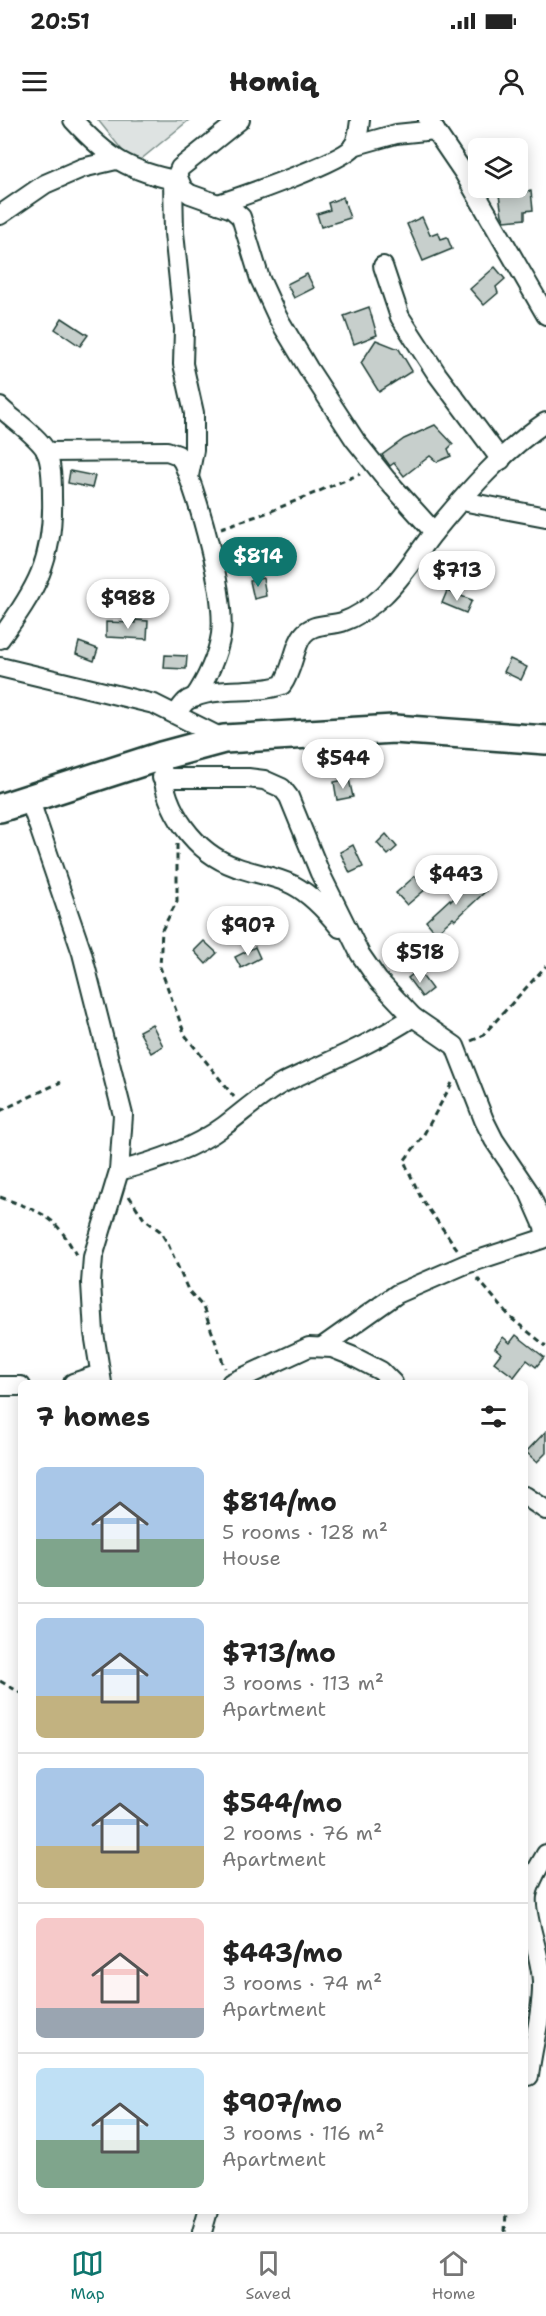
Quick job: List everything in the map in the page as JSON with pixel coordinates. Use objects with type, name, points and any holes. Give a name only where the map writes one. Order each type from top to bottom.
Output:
[{"type":"main road","points":[[0,808],[29,798],[162,767],[224,739],[394,729],[546,740]]},
{"type":"street","points":[[73,120],[116,160],[135,170],[176,181],[190,195],[232,209],[241,217],[260,279],[278,318],[356,440],[434,532]]},
{"type":"street","points":[[189,476],[194,450],[194,413],[183,364],[184,319],[174,233],[176,181],[180,168],[240,120]]},
{"type":"street","points":[[218,204],[285,180],[348,152],[358,134],[360,120]]},
{"type":"street","points":[[353,146],[431,125],[464,173],[546,315]]},
{"type":"street","points":[[0,215],[45,184],[82,168],[116,160]]},
{"type":"street","points":[[383,266],[400,317],[437,374],[501,460]]},
{"type":"street","points":[[0,407],[46,452],[52,483],[53,514],[49,550],[32,595],[0,639]]},
{"type":"street","points":[[176,714],[187,700],[194,698],[230,690],[282,685],[295,659],[302,635],[323,624],[346,620],[372,605],[406,570],[434,532],[462,501],[501,460],[546,422]]},
{"type":"street","points":[[46,452],[167,451],[178,455],[189,476],[214,565],[220,604],[221,636],[202,687],[194,698]]},
{"type":"street","points":[[462,501],[546,518]]},
{"type":"street","points":[[0,667],[154,704],[224,739]]},
{"type":"street","points":[[322,1347],[398,1294],[466,1264],[536,1242],[545,1235],[544,1226],[529,1192],[494,1140],[484,1120],[459,1055],[413,1017],[378,980],[360,954],[316,901],[293,885],[215,859],[176,818],[167,799],[162,767],[273,782],[282,788],[289,798],[321,873],[360,954]]},
{"type":"street","points":[[29,798],[82,953],[121,1105],[123,1126],[118,1174],[93,1257],[90,1283],[101,1378]]},
{"type":"street","points":[[118,1174],[197,1143],[281,1084],[390,1032],[413,1017]]},
{"type":"street","points":[[237,1380],[309,1347],[332,1348],[352,1356],[381,1371],[390,1380]]},
{"type":"street","points":[[0,1386],[18,1386]]},
{"type":"street","points":[[528,1498],[546,1510]]},
{"type":"street","points":[[546,1854],[529,1886],[543,1985],[529,2076],[546,2055]]},
{"type":"street","points":[[202,2232],[207,2214]]},
{"type":"path","points":[[205,534],[345,482],[374,463]]},
{"type":"path","points":[[176,818],[177,901],[162,930],[160,967],[185,1035],[245,1110]]},
{"type":"path","points":[[546,966],[482,1036],[459,1055],[423,1136],[404,1161],[408,1175],[422,1200],[450,1236],[466,1264],[511,1318],[546,1346]]},
{"type":"path","points":[[0,1111],[61,1082]]},
{"type":"path","points":[[118,1174],[137,1211],[160,1232],[168,1244],[188,1290],[203,1307],[225,1368],[232,1380]]},
{"type":"path","points":[[0,1197],[42,1213],[59,1226],[90,1283]]},
{"type":"path","points":[[0,1681],[18,1691]]},
{"type":"path","points":[[505,2232],[506,2214]]},
{"type":"shaded area","points":[[98,120],[189,120],[134,165]]},
{"type":"building","points":[[528,191],[531,191],[533,210],[525,211],[525,219],[505,221],[499,198],[528,198]]},
{"type":"building","points":[[343,197],[350,218],[321,227],[317,214],[330,210],[328,203]]},
{"type":"building","points":[[422,217],[430,235],[438,232],[441,239],[447,237],[452,249],[423,261],[407,224]]},
{"type":"building","points":[[495,267],[505,279],[496,287],[498,293],[484,305],[470,289]]},
{"type":"building","points":[[307,274],[314,288],[294,298],[287,284]]},
{"type":"building","points":[[369,307],[377,335],[354,344],[344,316]]},
{"type":"building","points":[[62,318],[88,335],[80,346],[55,329]]},
{"type":"building","points":[[376,340],[399,349],[412,371],[379,392],[361,363]]},
{"type":"building","points":[[435,425],[453,444],[448,449],[451,456],[437,462],[430,456],[404,476],[394,463],[390,466],[382,455],[404,439]]},
{"type":"building","points":[[70,471],[95,476],[92,488],[68,483]]},
{"type":"building","points":[[263,578],[266,596],[254,599],[250,581]]},
{"type":"building","points":[[447,591],[472,600],[466,613],[442,603]]},
{"type":"building","points":[[135,620],[148,621],[147,639],[106,637],[106,622],[135,623]]},
{"type":"building","points":[[79,642],[98,649],[94,661],[76,654]]},
{"type":"building","points":[[165,655],[187,656],[186,669],[164,668]]},
{"type":"building","points":[[510,659],[527,667],[521,680],[504,672]]},
{"type":"building","points":[[349,779],[353,797],[337,800],[334,782]]},
{"type":"building","points":[[386,834],[397,847],[388,855],[377,843]]},
{"type":"building","points":[[353,845],[363,867],[350,873],[340,852]]},
{"type":"building","points":[[415,876],[426,889],[407,905],[396,893]]},
{"type":"building","points":[[474,879],[486,891],[455,920],[453,918],[436,933],[426,921]]},
{"type":"building","points":[[204,941],[217,953],[206,964],[194,951]]},
{"type":"building","points":[[255,947],[260,958],[241,968],[235,957]]},
{"type":"building","points":[[418,970],[432,989],[422,997],[408,978]]},
{"type":"building","points":[[152,1024],[163,1046],[151,1053],[139,1031]]},
{"type":"building","points":[[516,1335],[544,1357],[536,1367],[527,1360],[514,1377],[494,1362],[501,1353],[495,1348],[503,1337],[510,1343]]},
{"type":"building","points":[[546,1431],[546,1453],[537,1462],[528,1454],[528,1450]]}]
